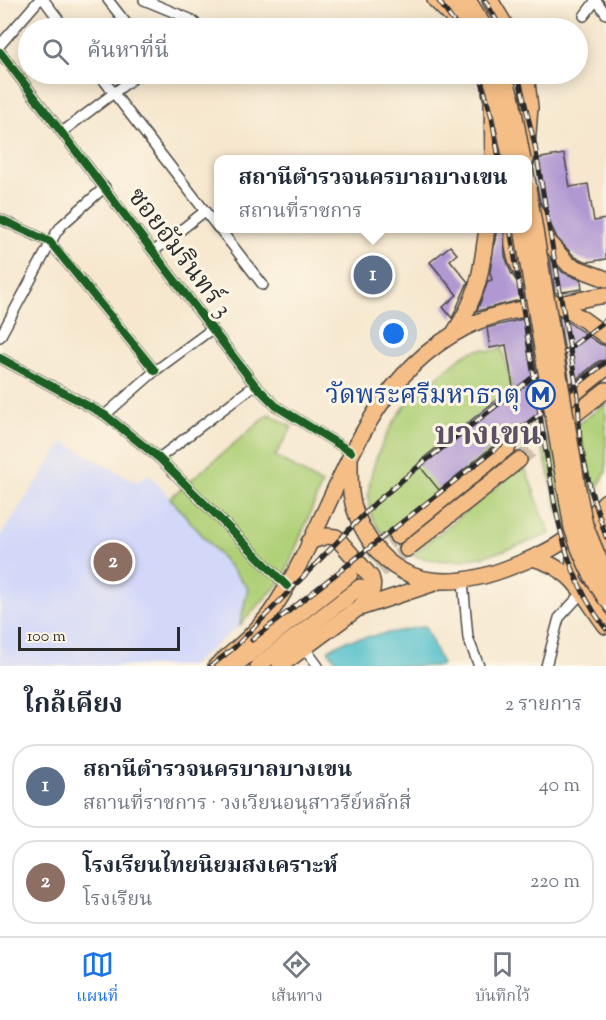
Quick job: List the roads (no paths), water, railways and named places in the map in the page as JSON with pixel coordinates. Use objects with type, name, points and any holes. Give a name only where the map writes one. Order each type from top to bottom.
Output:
[{"type":"main road","points":[[435,0],[453,18]]},
{"type":"main road","points":[[451,0],[463,18]]},
{"type":"main road","points":[[468,0],[479,18]]},
{"type":"main road","points":[[490,0],[501,18]]},
{"type":"main road","points":[[489,84],[493,155]]},
{"type":"main road","points":[[492,84],[500,107],[510,155]]},
{"type":"main road","points":[[507,84],[524,155]]},
{"type":"main road","points":[[526,155],[530,126],[527,84]]},
{"type":"main road","points":[[493,127],[504,136],[514,137],[521,136],[530,126]]},
{"type":"main road","points":[[532,204],[549,243],[569,265],[606,279]]},
{"type":"main road","points":[[532,212],[580,505],[593,549],[606,576]]},
{"type":"main road","points":[[454,333],[475,298],[482,269],[486,233]]},
{"type":"main road","points":[[514,233],[513,250],[517,265],[539,294],[559,304],[606,336]]},
{"type":"main road","points":[[523,233],[572,528],[584,562],[606,599]]},
{"type":"main road","points":[[216,666],[260,625],[287,586],[350,455],[375,410],[409,368],[454,333],[478,322],[504,313],[606,295]]},
{"type":"main road","points":[[560,405],[605,369]]},
{"type":"main road","points":[[569,420],[606,390]]},
{"type":"main road","points":[[397,536],[508,447]]},
{"type":"main road","points":[[350,455],[351,494],[361,526],[370,542],[385,561],[420,579],[438,582],[463,581],[493,574],[532,558],[566,540],[606,502]]},
{"type":"main road","points":[[407,549],[519,460]]},
{"type":"main road","points":[[606,502],[601,534],[606,555]]},
{"type":"main road","points":[[280,666],[357,609],[373,590],[374,583],[371,577],[336,537],[327,536],[309,542]]},
{"type":"main road","points":[[573,579],[574,557],[579,545],[586,542],[594,544],[606,555]]},
{"type":"main road","points":[[532,558],[555,566],[573,579],[606,626]]},
{"type":"main road","points":[[234,666],[350,574]]},
{"type":"main road","points":[[357,609],[438,582]]},
{"type":"main road","points":[[258,666],[360,586]]},
{"type":"street","points":[[25,18],[42,0],[57,18]]},
{"type":"street","points":[[108,0],[122,18]]},
{"type":"street","points":[[144,0],[188,18]]},
{"type":"street","points":[[584,16],[596,0],[606,14]]},
{"type":"street","points":[[0,45],[18,26]]},
{"type":"street","name":"ซอยอัมรินทร์ 3","points":[[0,52],[18,75]]},
{"type":"street","name":"ซอยอัมรินทร์ 3","points":[[25,84],[255,385],[276,406],[350,455]]},
{"type":"street","points":[[107,84],[214,222]]},
{"type":"street","points":[[62,132],[126,84]]},
{"type":"street","points":[[0,337],[50,242],[62,225],[105,187]]},
{"type":"street","points":[[153,252],[205,211]]},
{"type":"street","points":[[0,219],[50,242],[155,371]]},
{"type":"street","points":[[223,233],[263,285]]},
{"type":"street","points":[[105,415],[155,371],[212,329]]},
{"type":"street","points":[[0,358],[105,415],[159,458],[287,586]]},
{"type":"street","points":[[159,458],[255,385]]},
{"type":"street","points":[[463,581],[468,638],[479,666]]},
{"type":"street","points":[[546,666],[559,618],[582,593]]},
{"type":"street","points":[[304,647],[318,666]]},
{"type":"water","points":[[425,626],[442,664],[440,666],[340,666],[328,650],[345,641]]},
{"type":"tunnel","points":[[508,447],[560,405]]},
{"type":"tunnel","points":[[519,460],[564,423]]},
{"type":"tunnel","points":[[352,572],[397,536]]},
{"type":"tunnel","points":[[362,585],[407,549]]},
{"type":"railway","points":[[438,0],[451,18]]},
{"type":"railway","points":[[485,0],[495,18]]},
{"type":"railway","points":[[483,84],[492,118],[498,155]]},
{"type":"railway","points":[[520,84],[535,146],[578,396],[580,443],[591,491],[606,537]]},
{"type":"railway","points":[[511,233],[553,495],[561,531],[578,582],[606,629]]},
{"type":"railway","points":[[211,666],[235,647],[375,503],[606,320]]},
{"type":"railway","points":[[252,640],[606,362]]},
{"type":"place","name":"สถานีตำรวจนครบาลบางเขน","points":[[373,275]]},
{"type":"place","name":"วัดพระศรีมหาธาตุ","points":[[541,394]]},
{"type":"place","name":"โรงเรียนไทยนิยมสงเคราะห์","points":[[113,562]]},
{"type":"district","name":"บางเขน","points":[[488,433]]}]
